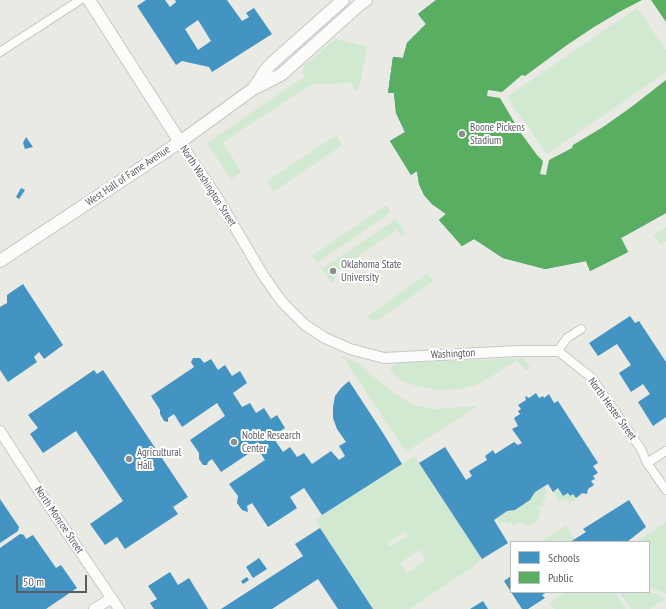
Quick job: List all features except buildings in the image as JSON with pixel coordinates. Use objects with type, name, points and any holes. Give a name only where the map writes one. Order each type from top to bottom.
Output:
[{"type":"main road","name":"North Washington Street","points":[[89,0],[180,142]]},
{"type":"main road","name":"West Hall of Fame Avenue","points":[[253,89],[265,70],[272,63],[343,0]]},
{"type":"main road","name":"West Hall of Fame Avenue","points":[[0,261],[180,142],[253,89],[282,74],[366,0]]},
{"type":"street","points":[[0,52],[80,0]]},
{"type":"street","name":"North Washington Street","points":[[180,142],[217,197],[269,284],[283,303],[305,325],[325,338],[350,349]]},
{"type":"street","points":[[558,350],[567,338],[581,329]]},
{"type":"street","name":"Washington","points":[[350,349],[384,358],[558,350]]},
{"type":"street","name":"North Hester Street","points":[[558,350],[592,378],[641,448],[647,463],[666,490]]},
{"type":"street","name":"North Monroe Street","points":[[0,431],[119,609]]},
{"type":"street","points":[[647,463],[666,451]]},
{"type":"street","points":[[94,609],[112,598]]},
{"type":"green space","points":[[637,8],[666,50],[666,72],[547,154],[507,97]]},
{"type":"green space","points":[[335,39],[367,47],[359,89],[354,90],[352,83],[312,84],[223,142],[240,170],[240,173],[231,179],[207,143],[304,77],[302,70],[305,65]]},
{"type":"green space","points":[[336,135],[342,145],[273,192],[267,181]]},
{"type":"green space","points":[[386,205],[391,212],[317,263],[312,256]]},
{"type":"green space","points":[[396,219],[405,232],[402,236],[396,230],[333,274],[335,278],[334,282],[331,282],[322,269]]},
{"type":"green space","points":[[666,227],[666,241],[660,245],[654,235]]},
{"type":"green space","points":[[428,273],[433,280],[432,282],[377,321],[370,320],[368,316]]},
{"type":"green space","points":[[342,356],[356,362],[391,391],[414,405],[435,409],[478,406],[406,452]]},
{"type":"green space","points":[[524,358],[530,368],[526,371],[517,360],[479,384],[459,389],[438,390],[404,382],[393,374],[390,368],[398,363]]},
{"type":"green space","points":[[414,456],[482,559],[474,566],[409,609],[373,609],[315,520]],"holes":[[[406,531],[408,535],[390,547],[387,543]],[[419,550],[426,560],[407,573],[400,563]]]},
{"type":"green space","points":[[544,487],[547,493],[544,495],[546,499],[542,501],[544,505],[539,508],[540,515],[537,521],[528,526],[518,522],[513,525],[511,522],[508,525],[505,521],[500,525],[496,518],[507,511],[515,510],[530,500],[535,492]]},
{"type":"green space","points":[[558,488],[563,496],[568,493],[570,496],[573,494],[576,498],[582,493],[584,494],[570,503],[568,500],[565,502],[563,499],[559,501],[553,492]]},
{"type":"green space","points":[[666,522],[666,594],[650,586],[650,541],[638,541]]},
{"type":"green space","points":[[566,525],[575,539],[572,541],[542,541]]},
{"type":"green space","points":[[650,591],[666,598],[649,609],[631,609],[620,593],[650,593]]},
{"type":"green space","points":[[564,593],[615,593],[626,609],[554,609],[550,603]]},
{"type":"place","name":"Boone Pickens Stadium","points":[[462,134]]},
{"type":"place","name":"Oklahoma State University","points":[[333,271]]},
{"type":"place","name":"Noble Research Center","points":[[234,442]]},
{"type":"place","name":"Agricultural Hall","points":[[129,459]]}]
